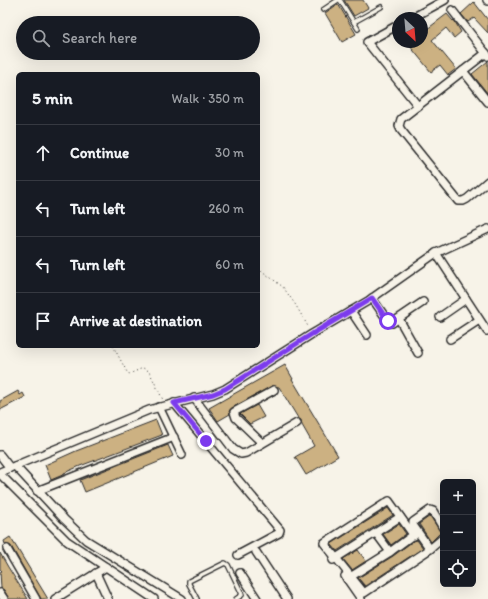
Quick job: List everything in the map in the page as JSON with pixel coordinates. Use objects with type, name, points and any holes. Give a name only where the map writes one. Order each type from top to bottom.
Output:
[{"type":"street","points":[[423,12],[445,0]]},
{"type":"street","points":[[452,10],[487,54],[401,119],[399,126],[400,130],[458,201],[467,199],[488,181]]},
{"type":"street","points":[[392,29],[367,42],[418,106]]},
{"type":"street","points":[[463,71],[488,102]]},
{"type":"street","points":[[154,599],[59,533],[0,473],[132,416],[162,406],[225,389],[372,298],[436,252],[488,229]]},
{"type":"street","points":[[436,252],[486,331]]},
{"type":"street","points":[[372,298],[390,323],[395,322],[424,302]]},
{"type":"street","points":[[440,317],[466,299]]},
{"type":"street","points":[[351,311],[367,335]]},
{"type":"street","points":[[399,319],[418,353]]},
{"type":"street","points":[[450,339],[479,320]]},
{"type":"street","points":[[262,443],[236,418],[234,412],[274,390]]},
{"type":"street","points":[[194,398],[233,449],[241,454],[246,453],[297,423]]},
{"type":"street","points":[[174,403],[280,530],[279,533],[238,555]]},
{"type":"street","points":[[162,406],[182,455]]},
{"type":"street","points":[[37,491],[174,437]]},
{"type":"street","points":[[0,455],[86,540],[182,599]]},
{"type":"street","points":[[335,560],[324,543],[389,501],[400,517],[430,549]]},
{"type":"street","points":[[416,534],[413,522],[430,510],[433,511],[440,523]]},
{"type":"street","points":[[335,560],[400,517]]},
{"type":"street","points":[[376,533],[390,552]]},
{"type":"street","points":[[349,578],[416,534]]},
{"type":"street","points":[[324,547],[349,578],[364,593],[430,549],[440,541]]},
{"type":"street","points":[[6,549],[36,599]]},
{"type":"street","points":[[256,552],[287,599]]},
{"type":"street","points":[[55,599],[106,567]]},
{"type":"street","points":[[96,573],[108,599]]},
{"type":"street","points":[[240,573],[257,599]]},
{"type":"street","points":[[349,578],[361,599]]},
{"type":"street","points":[[0,593],[4,599]]},
{"type":"lane","points":[[323,10],[339,0],[358,29]]},
{"type":"lane","points":[[354,22],[381,7]]},
{"type":"lane","points":[[197,599],[189,584],[189,581],[225,563],[228,565],[242,595],[236,599]]},
{"type":"path","points":[[260,270],[283,288],[295,304],[312,334]]},
{"type":"path","points":[[114,348],[129,374],[143,368],[149,370],[162,406]]},
{"type":"building","points":[[344,0],[363,0],[368,8],[354,16]]},
{"type":"building","points":[[474,2],[488,20],[488,33],[474,18],[468,22],[461,14]]},
{"type":"building","points":[[338,4],[356,34],[342,42],[325,13]]},
{"type":"building","points":[[447,14],[453,21],[454,20],[461,32],[454,38],[446,28],[432,40],[456,69],[448,75],[440,65],[431,72],[411,48],[428,48],[428,28]]},
{"type":"building","points":[[488,61],[488,94],[472,74]]},
{"type":"building","points":[[285,365],[338,456],[306,475],[295,457],[314,446],[302,425],[301,420],[298,418],[279,387],[272,386],[232,408],[229,411],[230,414],[218,421],[209,408]]},
{"type":"building","points":[[18,391],[20,395],[23,393],[25,397],[0,410],[0,401]]},
{"type":"building","points":[[257,405],[264,417],[250,424],[240,414]]},
{"type":"building","points":[[156,420],[162,435],[80,466],[51,480],[45,465],[76,451]]},
{"type":"building","points":[[168,445],[173,456],[85,492],[80,480]]},
{"type":"building","points":[[388,508],[393,515],[337,551],[331,544]]},
{"type":"building","points":[[430,516],[440,531],[440,533],[431,542],[419,524]]},
{"type":"building","points":[[399,524],[406,534],[391,545],[383,534]]},
{"type":"building","points":[[10,537],[48,599],[41,599],[11,546],[5,544],[4,541]]},
{"type":"building","points":[[417,540],[423,548],[365,586],[358,578],[393,556],[413,541]]},
{"type":"building","points":[[358,550],[366,561],[352,570],[343,559]]},
{"type":"building","points":[[0,553],[28,599],[9,599],[4,590],[1,588],[0,572],[2,571],[0,569]]},
{"type":"route","points":[[206,441],[174,403],[220,392],[372,298],[388,321]]}]
